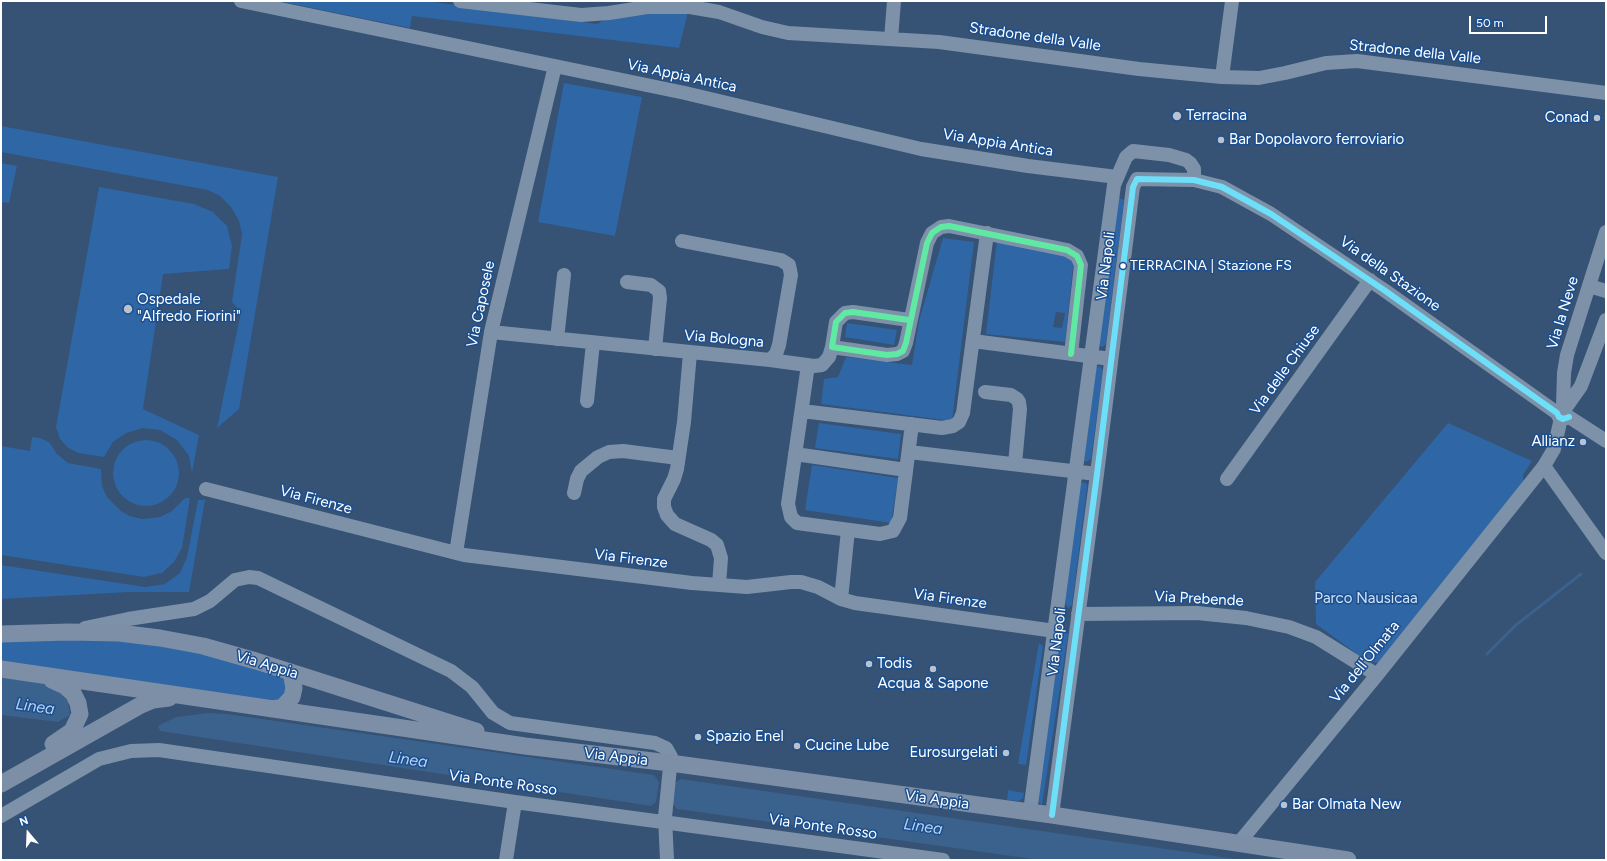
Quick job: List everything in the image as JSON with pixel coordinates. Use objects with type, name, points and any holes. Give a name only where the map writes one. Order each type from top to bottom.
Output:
[{"type":"main road","name":"Via Appia","points":[[1,634],[68,632],[119,633],[148,636],[212,648],[525,746]]},
{"type":"main road","name":"Via Appia","points":[[1,669],[670,767],[1052,815],[1348,860]]},
{"type":"main road","points":[[272,709],[283,707],[292,697],[294,688],[291,672]]},
{"type":"main road","points":[[1,773],[55,743],[72,731],[77,724],[80,714],[76,699],[68,688],[60,683],[35,674]]},
{"type":"main road","points":[[1,784],[139,706],[162,698],[182,695]]},
{"type":"street","name":"Via Appia Antica","points":[[241,1],[685,93],[931,150],[1117,177]]},
{"type":"street","name":"Stradone della Valle","points":[[460,1],[581,15],[609,13],[639,5],[698,8],[719,12],[762,27],[788,33],[957,44],[1139,69],[1222,77],[1259,78],[1326,63],[1357,61],[1606,93]]},
{"type":"street","points":[[891,39],[894,1]]},
{"type":"street","points":[[1222,77],[1232,1]]},
{"type":"street","name":"Via Caposele","points":[[456,553],[491,332],[555,66]]},
{"type":"street","name":"Via Napoli","points":[[1030,812],[1090,356],[1112,197],[1117,177],[1126,157],[1133,151],[1169,155],[1186,160],[1194,169],[1194,180]]},
{"type":"street","name":"Via Napoli","points":[[1052,815],[1133,187],[1137,179]]},
{"type":"street","name":"Via della Stazione","points":[[1137,179],[1194,180],[1222,187],[1271,214],[1606,442]]},
{"type":"street","points":[[832,347],[887,355],[897,354],[905,347],[926,243],[932,233],[944,226],[1067,250],[1077,256],[1081,270],[1071,354]]},
{"type":"street","name":"Via la Neve","points":[[1563,412],[1564,373],[1567,355],[1606,232]]},
{"type":"street","points":[[802,411],[945,428],[959,422],[963,413],[986,233]]},
{"type":"street","name":"Via Bologna","points":[[491,332],[770,360],[776,354],[779,345],[791,275],[789,265],[781,260],[682,241]]},
{"type":"street","points":[[557,339],[564,275]]},
{"type":"street","name":"Via delle Chiuse","points":[[1227,480],[1370,280]]},
{"type":"street","points":[[627,282],[651,285],[659,291],[660,298],[655,349]]},
{"type":"street","points":[[1589,286],[1606,291]]},
{"type":"street","points":[[770,360],[818,366],[824,364],[829,357],[832,347],[836,322],[845,313],[854,312],[910,320]]},
{"type":"street","points":[[1563,412],[1581,386],[1606,320]]},
{"type":"street","points":[[973,341],[1111,359]]},
{"type":"street","points":[[587,401],[593,343]]},
{"type":"street","points":[[690,353],[678,458],[674,479],[664,499],[665,511],[675,524],[711,540],[717,545],[721,558],[719,585]]},
{"type":"street","points":[[808,365],[788,504],[791,517],[801,524],[880,534],[893,531],[900,518],[912,424]]},
{"type":"street","points":[[984,392],[1011,395],[1019,402],[1020,409],[1015,464]]},
{"type":"street","name":"Via dell'Olmata","points":[[1238,844],[1377,675],[1544,466],[1554,449],[1563,412]]},
{"type":"street","points":[[574,493],[577,479],[581,471],[598,457],[609,452],[623,451],[678,458]]},
{"type":"street","points":[[909,452],[1097,474]]},
{"type":"street","points":[[796,454],[906,470]]},
{"type":"street","points":[[1544,466],[1606,553]]},
{"type":"street","name":"Via Firenze","points":[[206,489],[456,553],[660,580],[719,585],[755,586],[801,582],[818,587],[841,599],[1055,625],[1077,618]]},
{"type":"street","points":[[841,599],[848,530]]},
{"type":"street","points":[[68,632],[155,614],[198,608],[213,599],[235,580],[249,577],[258,578],[451,671],[472,687],[489,710],[505,721],[520,726],[658,744],[668,750],[670,754],[670,767],[665,820],[667,860]]},
{"type":"street","points":[[148,636],[146,625],[155,614]]},
{"type":"street","name":"Via Prebende","points":[[1077,618],[1207,614],[1246,618],[1281,625],[1308,634],[1330,645],[1377,675]]},
{"type":"street","name":"Via Ponte Rosso","points":[[1,816],[99,760],[114,754],[143,750],[189,754],[515,802],[665,820],[943,860]]},
{"type":"street","points":[[506,860],[515,802]]},
{"type":"green space","points":[[278,1],[426,1],[597,24],[604,20],[629,14],[688,12],[679,48],[412,16],[410,28]]},
{"type":"green space","points":[[564,83],[642,97],[615,236],[538,222]]},
{"type":"green space","points":[[1,126],[278,177],[239,409],[217,428],[241,312],[232,302],[242,234],[239,221],[231,207],[220,196],[208,190],[1,152]]},
{"type":"green space","points":[[1,163],[17,166],[9,203],[1,202]]},
{"type":"green space","points":[[99,187],[194,204],[213,212],[227,226],[232,246],[229,269],[163,274],[143,409],[199,435],[192,473],[189,456],[177,440],[160,430],[143,428],[126,433],[113,442],[104,457],[78,453],[67,447],[60,439],[56,427]]},
{"type":"green space","points":[[1119,198],[1124,200],[1106,344],[1102,347],[1099,345]]},
{"type":"green space","points":[[943,238],[974,242],[952,421],[821,404],[824,379],[838,377],[846,357],[912,365],[919,321]]},
{"type":"green space","points":[[997,240],[1074,257],[1065,342],[986,334]],"holes":[[[1056,312],[1065,313],[1062,328],[1053,327]]]},
{"type":"green space","points":[[847,323],[897,330],[894,345],[845,337]]},
{"type":"green space","points":[[1100,366],[1103,371],[1091,459],[1086,462],[1084,461],[1096,367]]},
{"type":"green space","points":[[819,423],[901,434],[898,459],[815,448]]},
{"type":"green space","name":"Parco Nausicaa","points":[[1448,423],[1532,461],[1523,475],[1523,484],[1378,663],[1368,662],[1316,624],[1315,582]]},
{"type":"green space","points":[[32,437],[40,438],[49,442],[57,454],[68,463],[101,469],[102,486],[107,497],[121,511],[130,516],[142,519],[160,517],[172,511],[185,498],[190,498],[182,548],[174,562],[162,573],[144,577],[1,555],[1,446],[30,451]]},
{"type":"green space","points":[[146,440],[158,443],[169,450],[176,461],[179,473],[176,485],[169,496],[158,503],[146,506],[134,503],[123,496],[116,485],[113,473],[116,461],[123,450],[134,443]]},
{"type":"green space","points":[[812,465],[898,478],[891,523],[805,510]]},
{"type":"green space","points":[[1084,482],[1087,484],[1087,488],[1072,605],[1068,608],[1065,603],[1080,483]]},
{"type":"green space","points":[[198,500],[205,500],[189,592],[130,592],[1,599],[1,565],[145,587],[165,584],[180,573],[187,557]]},
{"type":"green space","points":[[1066,631],[1068,635],[1042,805],[1038,802],[1038,797],[1061,634]]},
{"type":"green space","points":[[61,638],[142,640],[228,658],[285,678],[289,688],[277,704],[1,665],[1,642]]},
{"type":"green space","points":[[1039,643],[1043,646],[1026,765],[1018,764]]},
{"type":"green space","points":[[1008,790],[1024,793],[1023,798],[1019,801],[1007,800]]},
{"type":"water","name":"Linea","points":[[1,676],[43,682],[64,694],[68,701],[70,715],[58,722],[1,715]]},
{"type":"water","name":"Linea","points":[[208,713],[227,714],[654,775],[659,782],[656,802],[651,806],[160,731],[158,726],[176,717]]},
{"type":"water","name":"Linea","points":[[681,779],[1243,860],[1040,860],[677,809],[672,803],[673,784]]},
{"type":"waterway","points":[[1487,654],[1516,625],[1581,574]]},
{"type":"transit line","points":[[1052,815],[1133,187],[1137,179],[1194,180],[1222,187],[1271,214],[1384,290],[1557,413],[1559,417],[1563,419],[1569,417]]},
{"type":"transit line","points":[[909,320],[853,312],[845,313],[836,322],[832,347],[887,355],[897,354],[903,351],[927,243],[932,233],[941,227],[949,226],[1067,250],[1077,256],[1081,265],[1071,354]]},
{"type":"place","name":"Terracina","points":[[1177,116]]},
{"type":"place","name":"Conad","points":[[1597,118]]},
{"type":"place","name":"Bar Dopolavoro ferroviario","points":[[1221,140]]},
{"type":"place","name":"TERRACINA | Stazione FS","points":[[1123,266]]},
{"type":"place","name":"Ospedale \"Alfredo Fiorini\"","points":[[128,309]]},
{"type":"place","name":"Allianz","points":[[1583,442]]},
{"type":"place","name":"Todis","points":[[869,664]]},
{"type":"place","name":"Acqua & Sapone","points":[[933,669]]},
{"type":"place","name":"Spazio Enel","points":[[698,737]]},
{"type":"place","name":"Cucine Lube","points":[[797,746]]},
{"type":"place","name":"Eurosurgelati","points":[[1006,753]]},
{"type":"place","name":"Bar Olmata New","points":[[1284,805]]}]
